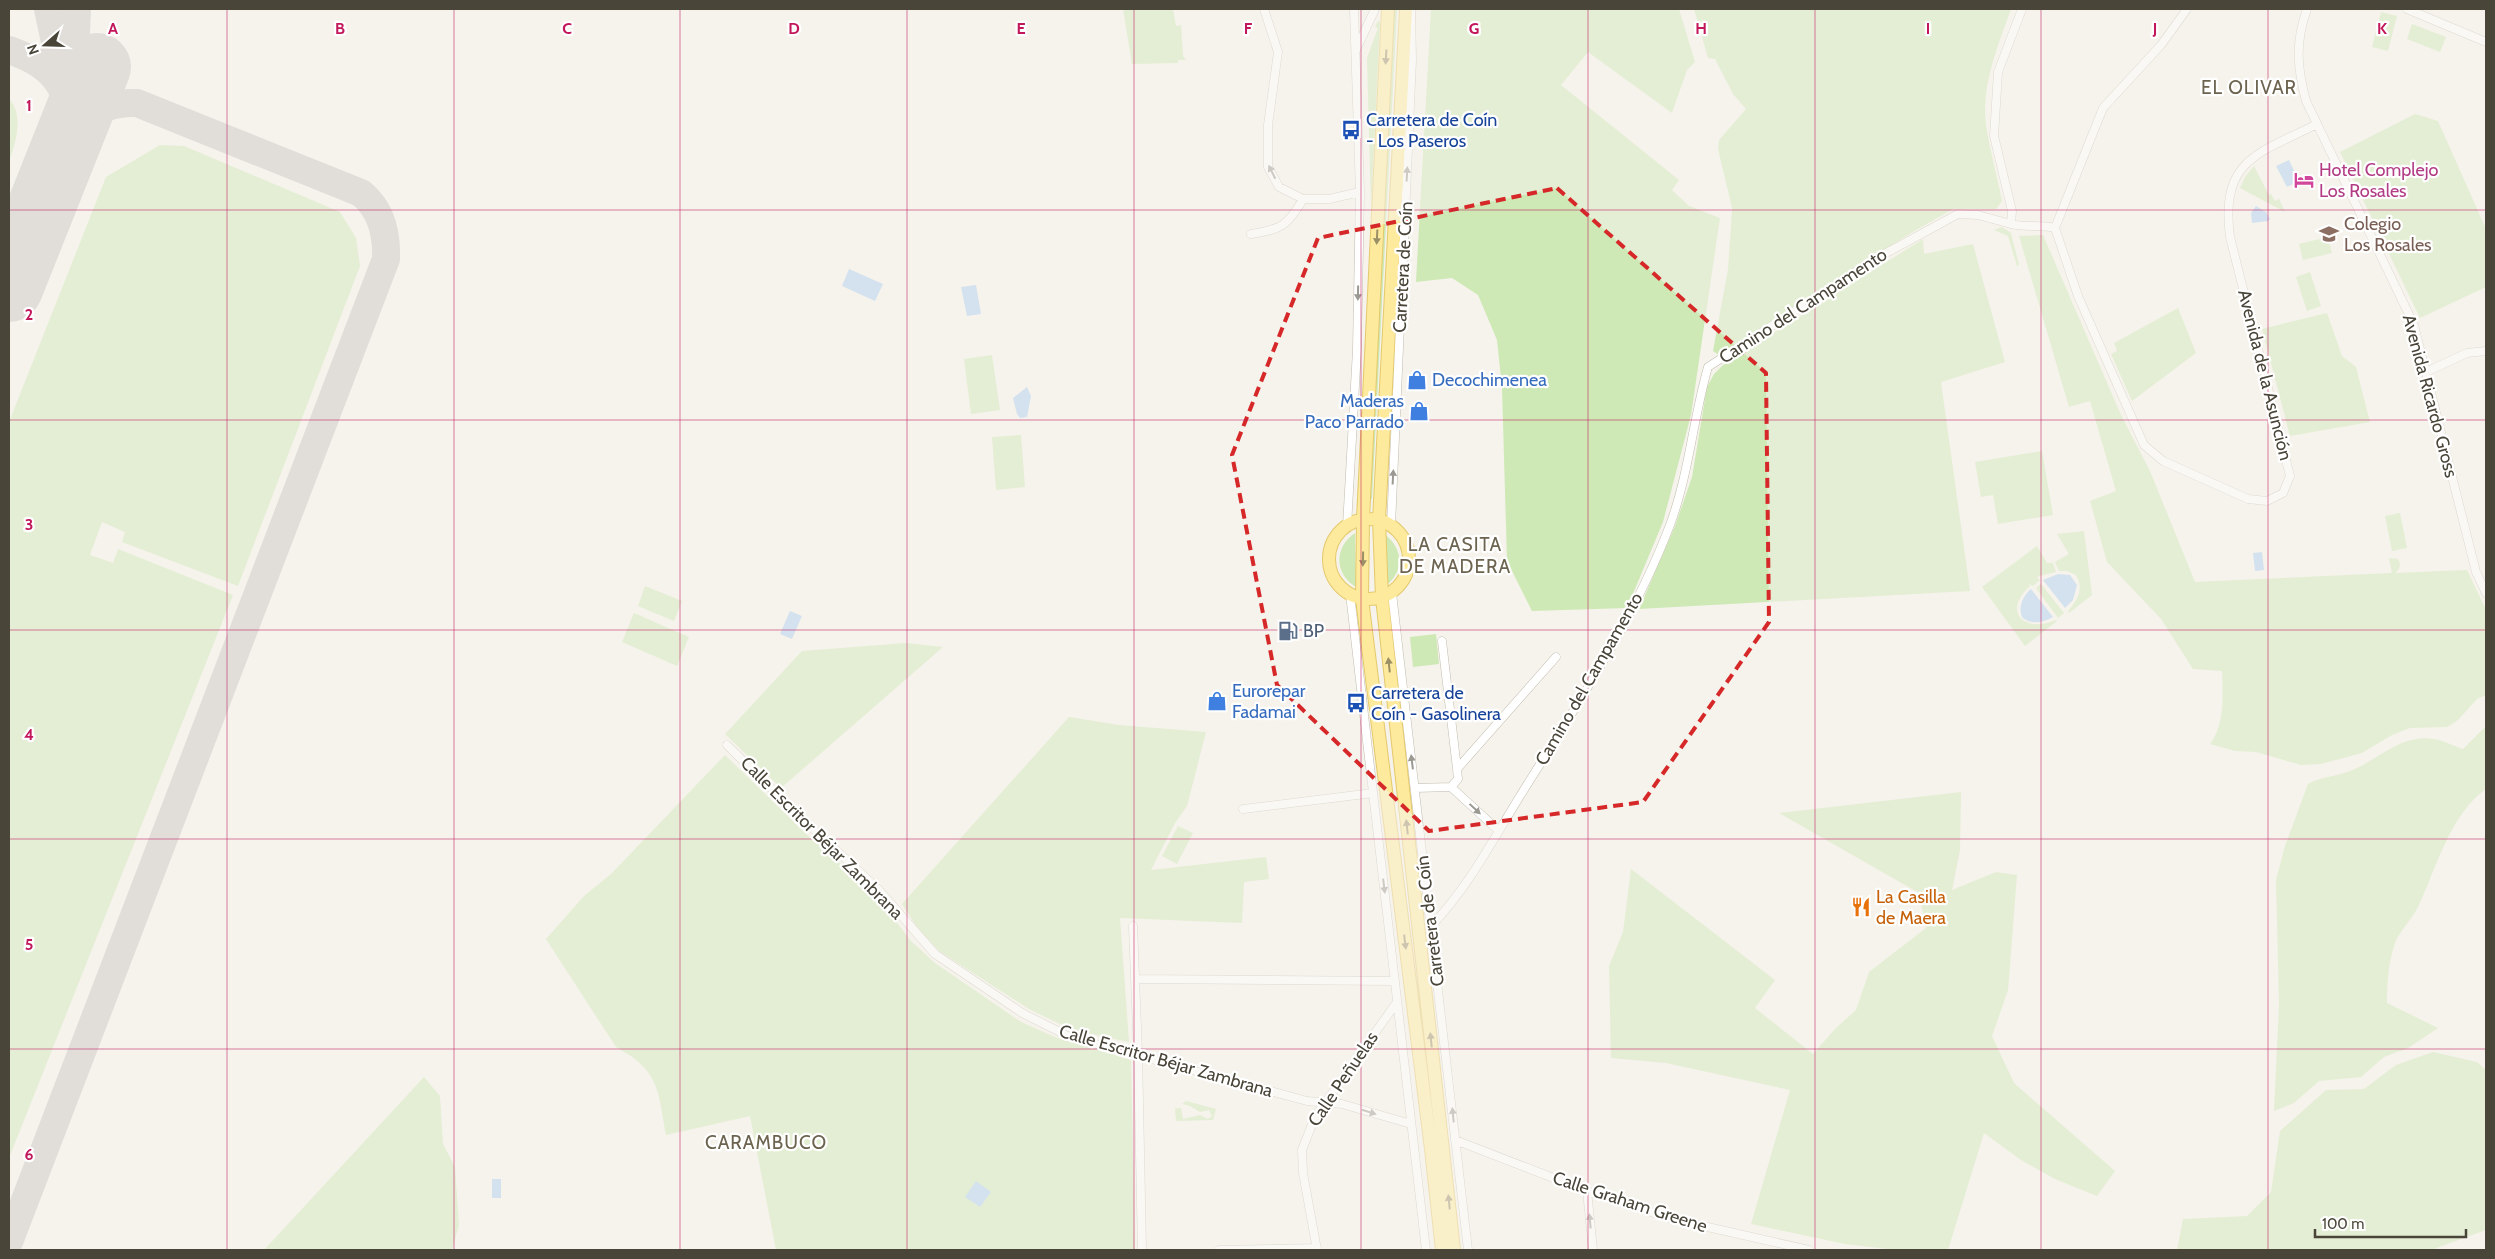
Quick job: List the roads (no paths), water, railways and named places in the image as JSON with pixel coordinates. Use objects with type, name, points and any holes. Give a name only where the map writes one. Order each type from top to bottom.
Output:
[{"type":"main road","name":"Carretera de Coín","points":[[1388,9],[1363,519],[1356,597],[1429,1130],[1442,1250]]},
{"type":"main road","points":[[1406,9],[1379,520],[1454,1250]]},
{"type":"main road","points":[[1363,519],[1379,520],[1391,525],[1404,540],[1410,559],[1408,572],[1402,584],[1387,595],[1356,597],[1334,579],[1330,565],[1333,543],[1336,536],[1347,526],[1363,519]]},
{"type":"street","points":[[1264,9],[1278,52],[1268,125],[1268,167],[1279,187],[1302,199],[1329,199],[1360,192]]},
{"type":"street","points":[[1347,526],[1357,350],[1360,192],[1354,9]]},
{"type":"street","points":[[1356,52],[1375,9]]},
{"type":"street","name":"Carretera de Coín","points":[[1391,525],[1412,60],[1411,9]]},
{"type":"street","points":[[2011,224],[2012,211],[1994,136],[1998,72],[2022,9]]},
{"type":"street","points":[[2055,228],[2103,108],[2161,45],[2187,9]]},
{"type":"street","name":"Avenida Ricardo Gross","points":[[2308,9],[2301,27],[2298,70],[2306,101],[2414,325],[2476,572],[2486,593]]},
{"type":"street","points":[[2407,9],[2486,42]]},
{"type":"street","name":"Avenida de la Asunción","points":[[2055,228],[2078,296],[2144,445],[2162,461],[2248,499],[2267,501],[2283,493],[2290,476],[2230,237],[2228,216],[2229,192],[2237,173],[2258,153],[2317,124]]},
{"type":"street","points":[[1251,234],[1278,230],[1292,218],[1302,199]]},
{"type":"street","name":"Camino del Campamento","points":[[1431,926],[1446,910],[1498,831],[1592,682],[1635,604],[1670,524],[1684,478],[1700,396],[1708,367],[1877,258],[1958,214],[1978,215],[2024,228],[2046,226],[2055,228]]},
{"type":"street","points":[[2426,372],[2467,353],[2486,351]]},
{"type":"street","name":"Carretera de Coín","points":[[1387,595],[1414,788],[1468,1250]]},
{"type":"street","points":[[1356,597],[1373,793],[1426,1250]]},
{"type":"street","points":[[1414,788],[1451,786],[1458,778],[1442,641]]},
{"type":"street","points":[[1457,769],[1556,657]]},
{"type":"street","name":"Calle Escritor Béjar Zambrana","points":[[727,745],[795,812],[878,889],[935,954],[1022,1013],[1070,1037],[1307,1101],[1342,1104],[1411,1124]]},
{"type":"street","points":[[1451,786],[1498,831]]},
{"type":"street","points":[[1243,809],[1373,793]]},
{"type":"street","points":[[1133,926],[1142,1250]]},
{"type":"street","points":[[1134,979],[1395,981]]},
{"type":"street","name":"Calle Peñuelas","points":[[1317,1249],[1303,1173],[1302,1150],[1309,1127],[1397,1002]]},
{"type":"street","name":"Calle Graham Greene","points":[[1456,1140],[1587,1191],[1672,1219],[1809,1250]]},
{"type":"street","points":[[1587,1191],[1592,1250]]},
{"type":"street","points":[[1219,1250],[1317,1249]]},
{"type":"water","points":[[2289,160],[2299,181],[2287,187],[2276,166]]},
{"type":"water","points":[[2256,206],[2266,212],[2270,219],[2268,221],[2252,223],[2251,213]]},
{"type":"water","points":[[849,269],[883,284],[875,301],[842,286]]},
{"type":"water","points":[[976,285],[981,314],[967,316],[961,287]]},
{"type":"water","points":[[1027,387],[1031,396],[1027,417],[1020,418],[1017,414],[1013,398]]},
{"type":"water","points":[[2262,552],[2264,570],[2255,571],[2253,553]]},
{"type":"water","points":[[2058,574],[2070,575],[2077,585],[2073,600],[2065,608],[2043,580]]},
{"type":"water","points":[[2031,589],[2053,617],[2037,622],[2025,620],[2022,617],[2022,602]]},
{"type":"water","points":[[790,611],[802,616],[792,639],[780,634]]},
{"type":"water","points":[[492,1179],[501,1179],[501,1198],[492,1198]]},
{"type":"water","points":[[976,1181],[991,1192],[980,1207],[965,1197]]},
{"type":"place","name":"Carretera de Coín - Los Paseros","points":[[1351,130]]},
{"type":"place","name":"Hotel Complejo Los Rosales","points":[[2304,180]]},
{"type":"place","name":"Colegio Los Rosales","points":[[2329,234]]},
{"type":"place","name":"Decochimenea","points":[[1417,380]]},
{"type":"place","name":"Maderas Paco Parrado","points":[[1419,411]]},
{"type":"place","name":"BP","points":[[1288,631]]},
{"type":"place","name":"Eurorepar Fadamai","points":[[1217,701]]},
{"type":"place","name":"Carretera de Coín - Gasolinera","points":[[1356,703]]},
{"type":"place","name":"La Casilla de Maera","points":[[1861,907]]},
{"type":"district","name":"EL OLIVAR","points":[[2249,87]]},
{"type":"district","name":"LA CASITA DE MADERA","points":[[1455,555]]},
{"type":"district","name":"CARAMBUCO","points":[[766,1142]]}]
